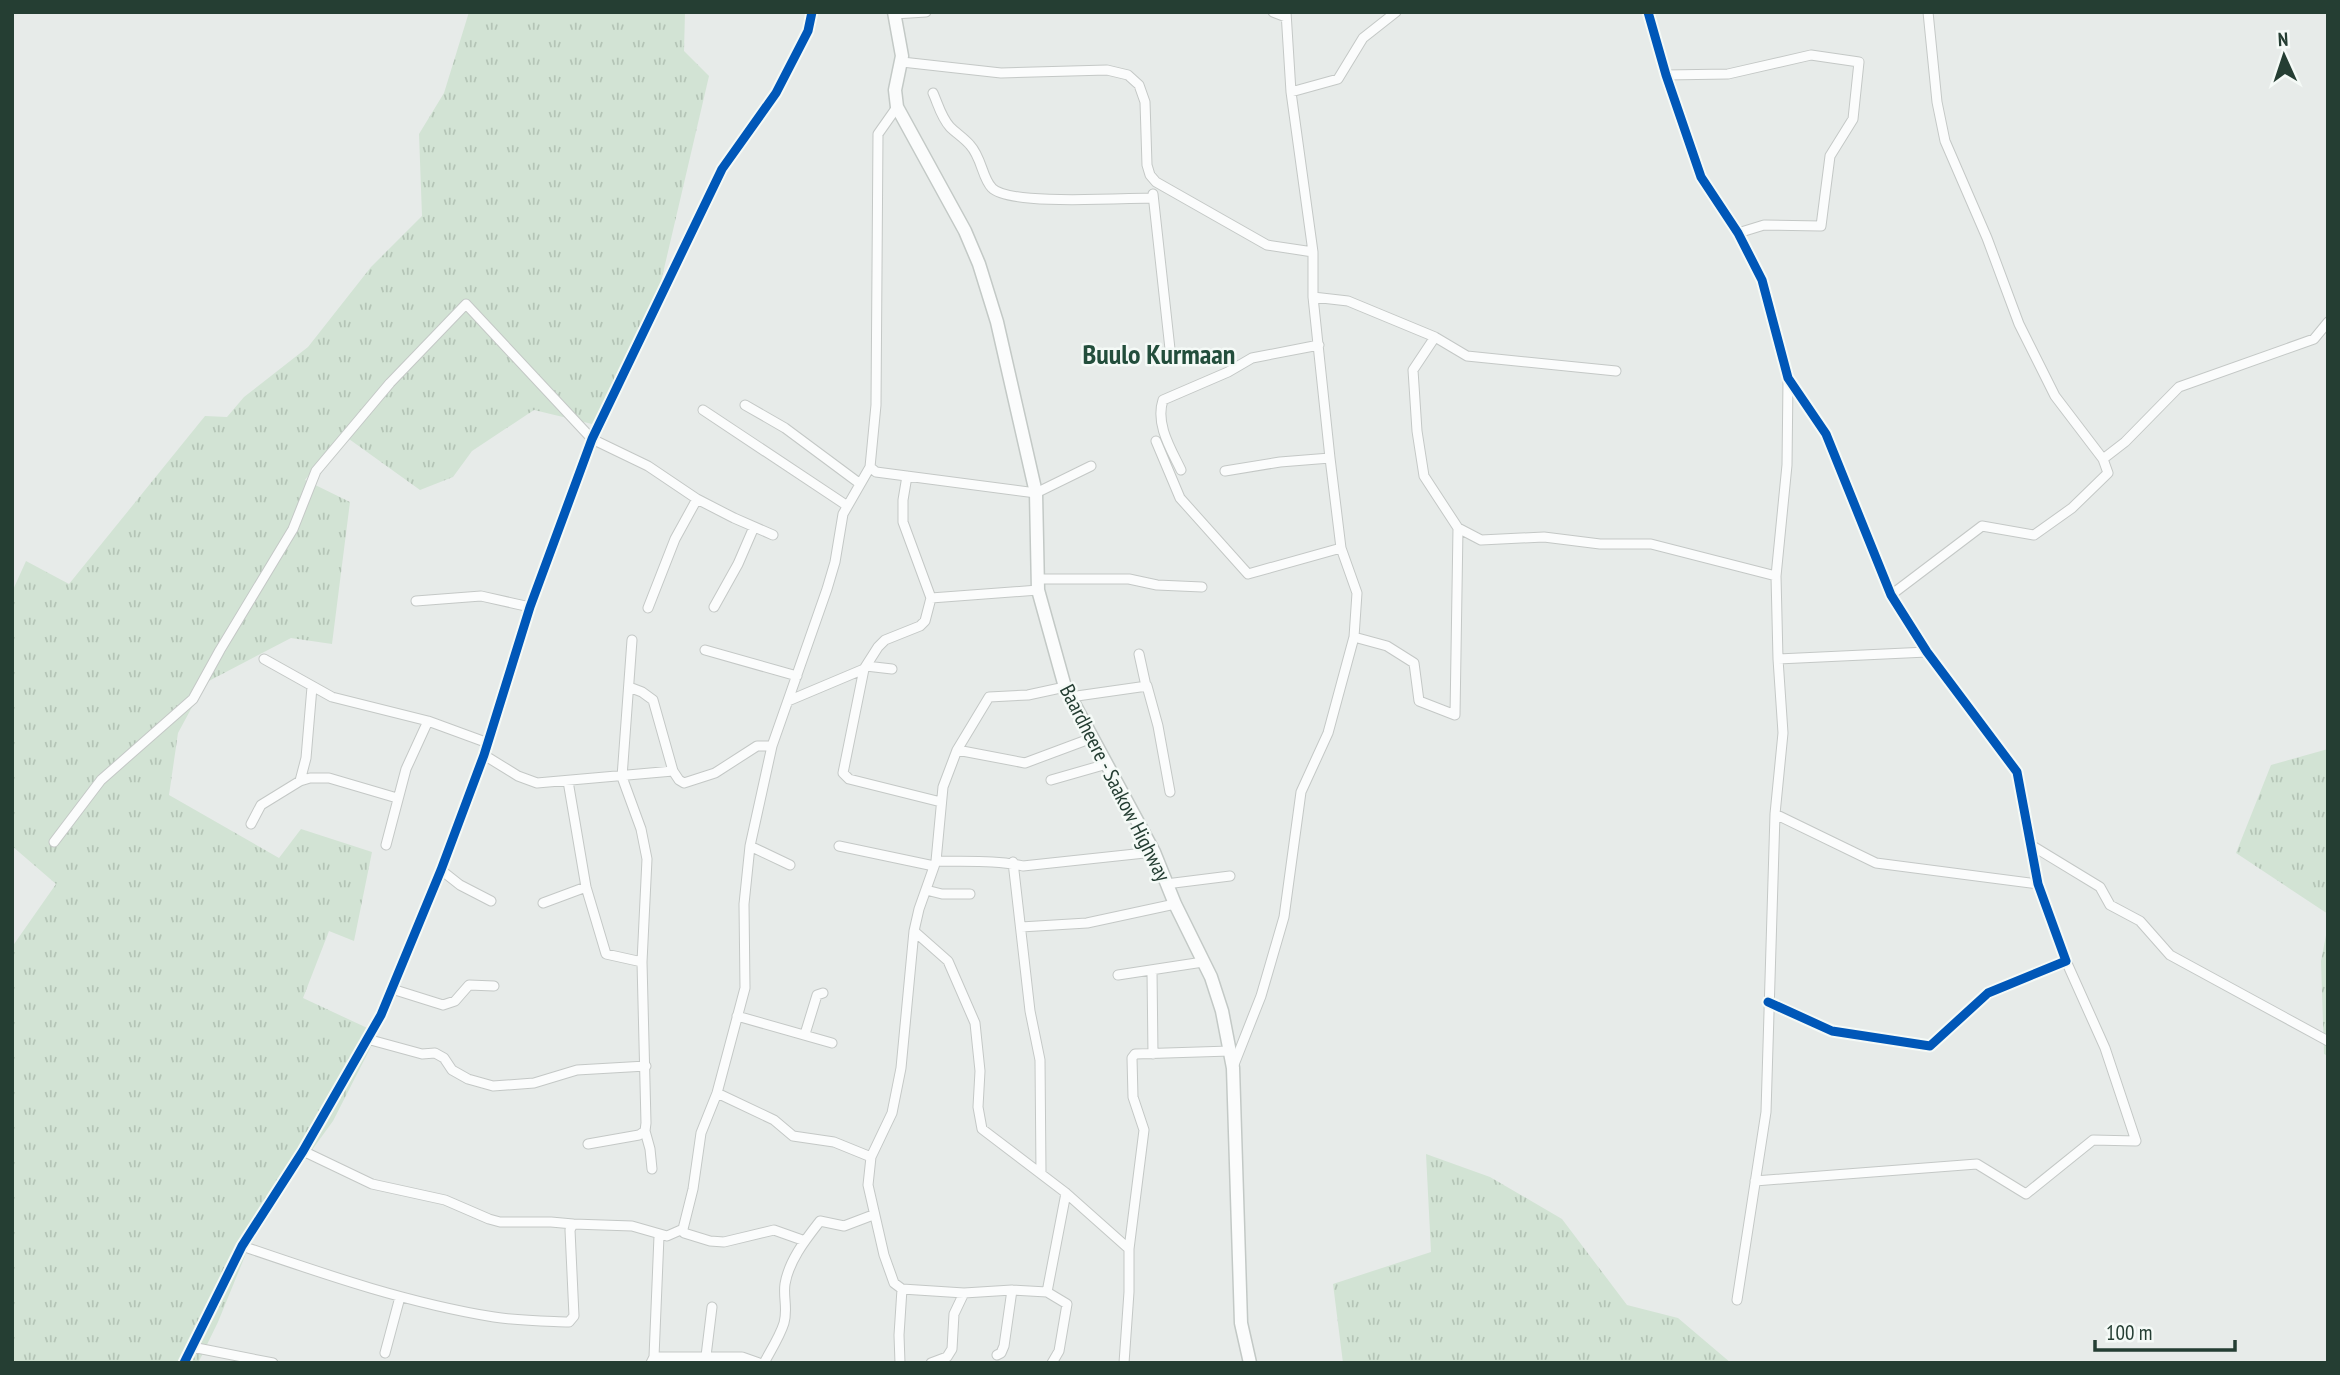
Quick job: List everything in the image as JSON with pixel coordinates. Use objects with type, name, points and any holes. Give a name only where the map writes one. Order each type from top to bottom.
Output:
[{"type":"main road","points":[[894,13],[902,62],[895,90],[897,107]]},
{"type":"main road","name":"Baardheere - Saakow Highway","points":[[897,107],[949,201],[979,264],[997,322],[1036,493],[1038,584],[1068,692],[1154,852],[1175,904],[1211,977],[1222,1012],[1233,1068],[1241,1323],[1250,1363]]},
{"type":"street","points":[[184,1363],[242,1246],[303,1151],[367,1039],[391,989],[441,870],[484,755],[530,607],[592,439],[722,169],[776,93],[808,31],[812,12]]},
{"type":"street","points":[[894,13],[926,12]]},
{"type":"street","points":[[1233,1068],[1261,996],[1284,917],[1301,792],[1328,733],[1354,637],[1357,593],[1341,548],[1313,297],[1313,252],[1291,92],[1286,14],[1273,12]]},
{"type":"street","points":[[1291,92],[1338,79],[1363,38],[1396,12]]},
{"type":"street","points":[[1648,12],[1666,75],[1701,177],[1738,233],[1762,281],[1788,378],[1787,465],[1776,576],[1783,733],[1775,814],[1766,1112],[1737,1300]]},
{"type":"street","points":[[1891,594],[1982,526],[2034,535],[2072,508],[2108,473],[2103,459],[2055,396],[2020,324],[1945,141],[1937,102],[1928,12]]},
{"type":"street","points":[[1666,75],[1728,74],[1811,55],[1859,62],[1853,118],[1830,156],[1821,226],[1764,225],[1738,233]]},
{"type":"street","points":[[902,62],[1001,73],[1107,70],[1128,75],[1139,85],[1144,102],[1147,165],[1156,183],[1267,245],[1313,252]]},
{"type":"street","points":[[933,93],[948,125],[970,145],[981,162],[991,188],[1000,194],[1044,200],[1153,198]]},
{"type":"street","points":[[805,1241],[768,1230],[724,1242],[710,1241],[684,1233],[683,1229],[693,1189],[701,1133],[717,1093],[745,988],[744,904],[750,846],[772,746],[827,589],[846,505],[870,467],[876,405],[878,134],[897,107]]},
{"type":"street","points":[[1156,183],[1153,198],[1170,349]]},
{"type":"street","points":[[1313,297],[1348,301],[1435,337],[1467,356],[1616,371]]},
{"type":"street","points":[[54,842],[101,780],[193,699],[219,650],[293,529],[316,471],[390,383],[466,304],[592,439],[648,467],[697,499],[773,535]]},
{"type":"street","points":[[2103,459],[2125,442],[2179,387],[2314,339],[2328,322]]},
{"type":"street","points":[[1435,337],[1413,370],[1417,431],[1424,476],[1458,528],[1481,540],[1544,537],[1600,544],[1651,544],[1776,576]]},
{"type":"street","points":[[1181,470],[1160,420],[1159,411],[1163,400],[1228,373],[1252,358],[1319,345]]},
{"type":"street","points":[[1755,1181],[1976,1164],[2026,1194],[2093,1140],[2136,1141],[2105,1048],[2066,961],[2038,884],[2017,772],[1927,652],[1891,594],[1826,435],[1788,378]]},
{"type":"street","points":[[745,405],[785,428],[859,483]]},
{"type":"street","points":[[703,410],[846,505]]},
{"type":"street","points":[[1157,441],[1180,498],[1248,574],[1341,548]]},
{"type":"street","points":[[1225,471],[1280,462],[1330,458]]},
{"type":"street","points":[[870,467],[876,472],[1036,493],[1091,466]]},
{"type":"street","points":[[907,476],[902,500],[903,522],[931,598],[925,621],[920,626],[885,640],[877,647],[865,667],[843,773],[849,779],[941,802]]},
{"type":"street","points":[[649,608],[675,539],[697,499]]},
{"type":"street","points":[[713,607],[738,564],[754,527]]},
{"type":"street","points":[[1354,637],[1387,646],[1414,663],[1419,701],[1455,715],[1458,528]]},
{"type":"street","points":[[931,598],[1038,584],[1129,579],[1157,585],[1202,587]]},
{"type":"street","points":[[416,601],[481,596],[530,607]]},
{"type":"street","points":[[632,640],[622,777],[641,828],[647,859],[642,962],[646,1066],[645,1131],[652,1169]]},
{"type":"street","points":[[705,650],[797,676]]},
{"type":"street","points":[[1778,659],[1927,652]]},
{"type":"street","points":[[1139,654],[1158,726],[1170,792]]},
{"type":"street","points":[[264,659],[332,697],[428,720],[488,743]]},
{"type":"street","points":[[788,701],[865,667],[892,669]]},
{"type":"street","points":[[1052,1363],[1059,1351],[1067,1304],[1047,1292],[1013,1290],[964,1293],[902,1289],[894,1283],[873,1215],[868,1185],[871,1157],[892,1113],[901,1068],[914,931],[935,863],[943,788],[957,750],[989,697],[1146,686]]},
{"type":"street","points":[[300,780],[306,758],[312,687]]},
{"type":"street","points":[[629,687],[642,692],[653,701],[673,771],[679,780],[687,783],[715,773],[757,746],[772,746]]},
{"type":"street","points":[[386,845],[406,769],[428,720]]},
{"type":"street","points":[[957,750],[1025,763],[1092,738]]},
{"type":"street","points":[[484,755],[518,776],[537,783],[673,771]]},
{"type":"street","points":[[1051,780],[1107,764]]},
{"type":"street","points":[[251,824],[261,805],[300,780],[330,778],[397,798]]},
{"type":"street","points":[[568,781],[586,887],[606,954],[642,962]]},
{"type":"street","points":[[1775,814],[1876,863],[2038,884]]},
{"type":"street","points":[[2031,845],[2101,887],[2110,905],[2140,920],[2170,955],[2328,1041]]},
{"type":"street","points":[[750,846],[790,864]]},
{"type":"street","points":[[839,846],[935,863],[1013,862],[1023,866],[1154,852]]},
{"type":"street","points":[[1013,862],[1030,1011],[1040,1060],[1041,1173]]},
{"type":"street","points":[[441,870],[491,901]]},
{"type":"street","points":[[1166,884],[1230,876]]},
{"type":"street","points":[[543,903],[586,887]]},
{"type":"street","points":[[926,890],[942,894],[970,894]]},
{"type":"street","points":[[1021,927],[1087,923],[1175,904]]},
{"type":"street","points":[[914,931],[948,961],[975,1023],[980,1071],[978,1107],[982,1129],[1041,1173],[1129,1249]]},
{"type":"street","points":[[1768,1002],[1832,1031],[1930,1046],[1988,993],[2066,961]]},
{"type":"street","points":[[1118,975],[1203,962]]},
{"type":"street","points":[[1152,971],[1153,1054]]},
{"type":"street","points":[[391,989],[443,1005],[455,1001],[469,985],[494,986]]},
{"type":"street","points":[[805,1034],[817,995],[823,993]]},
{"type":"street","points":[[737,1016],[832,1043]]},
{"type":"street","points":[[367,1039],[422,1054],[435,1053],[444,1058],[452,1070],[468,1079],[493,1086],[534,1083],[578,1070],[646,1066]]},
{"type":"street","points":[[1124,1363],[1129,1249],[1144,1130],[1133,1097],[1131,1062],[1135,1054],[1230,1051]]},
{"type":"street","points":[[717,1093],[774,1120],[793,1136],[834,1142],[871,1157]]},
{"type":"street","points":[[588,1144],[626,1138],[645,1131]]},
{"type":"street","points":[[303,1151],[372,1184],[444,1200],[500,1222],[632,1226],[659,1236],[672,1235],[683,1229]]},
{"type":"street","points":[[1047,1292],[1066,1194]]},
{"type":"street","points":[[764,1363],[783,1325],[787,1278],[805,1241],[820,1221],[844,1226],[873,1215]]},
{"type":"street","points":[[242,1246],[400,1297],[494,1317],[569,1322],[574,1316],[570,1230],[573,1224]]},
{"type":"street","points":[[659,1236],[653,1360],[706,1356],[759,1363]]},
{"type":"street","points":[[900,1363],[902,1289]]},
{"type":"street","points":[[997,1354],[1001,1353],[1004,1346],[1013,1290]]},
{"type":"street","points":[[931,1363],[947,1357],[952,1349],[954,1314],[964,1293]]},
{"type":"street","points":[[386,1353],[400,1297]]},
{"type":"street","points":[[706,1356],[712,1307]]},
{"type":"street","points":[[192,1347],[273,1363]]},
{"type":"green space","points":[[469,12],[685,12],[684,51],[709,76],[653,316],[592,424],[534,410],[472,451],[453,477],[420,490],[342,434],[305,480],[350,502],[332,644],[291,638],[205,683],[178,733],[169,795],[279,858],[301,829],[372,852],[354,941],[329,931],[303,998],[378,1033],[333,1121],[258,1224],[218,1322],[198,1363],[12,1363],[12,947],[56,884],[12,846],[12,592],[26,561],[69,584],[205,416],[227,417],[244,397],[308,347],[371,267],[422,216],[419,134],[444,93]]},
{"type":"green space","points":[[2328,749],[2328,914],[2236,853],[2271,765]]},
{"type":"green space","points":[[2328,925],[2328,1056],[2324,1054],[2321,961]]},
{"type":"green space","points":[[1426,1154],[1490,1177],[1562,1219],[1627,1305],[1678,1318],[1731,1363],[1343,1363],[1333,1284],[1431,1252]]},
{"type":"cycle path","points":[[184,1363],[242,1246],[303,1151],[381,1015],[441,870],[484,755],[530,607],[592,439],[722,169],[776,93],[808,31],[812,12]]},
{"type":"cycle path","points":[[1648,12],[1666,75],[1701,177],[1738,233],[1762,280],[1788,378],[1826,434],[1891,595],[1927,652],[2017,772],[2038,884],[2066,961],[1988,993],[1930,1046],[1832,1031],[1768,1002]]},
{"type":"district","name":"Buulo Kurmaan","points":[[1159,354]]}]
